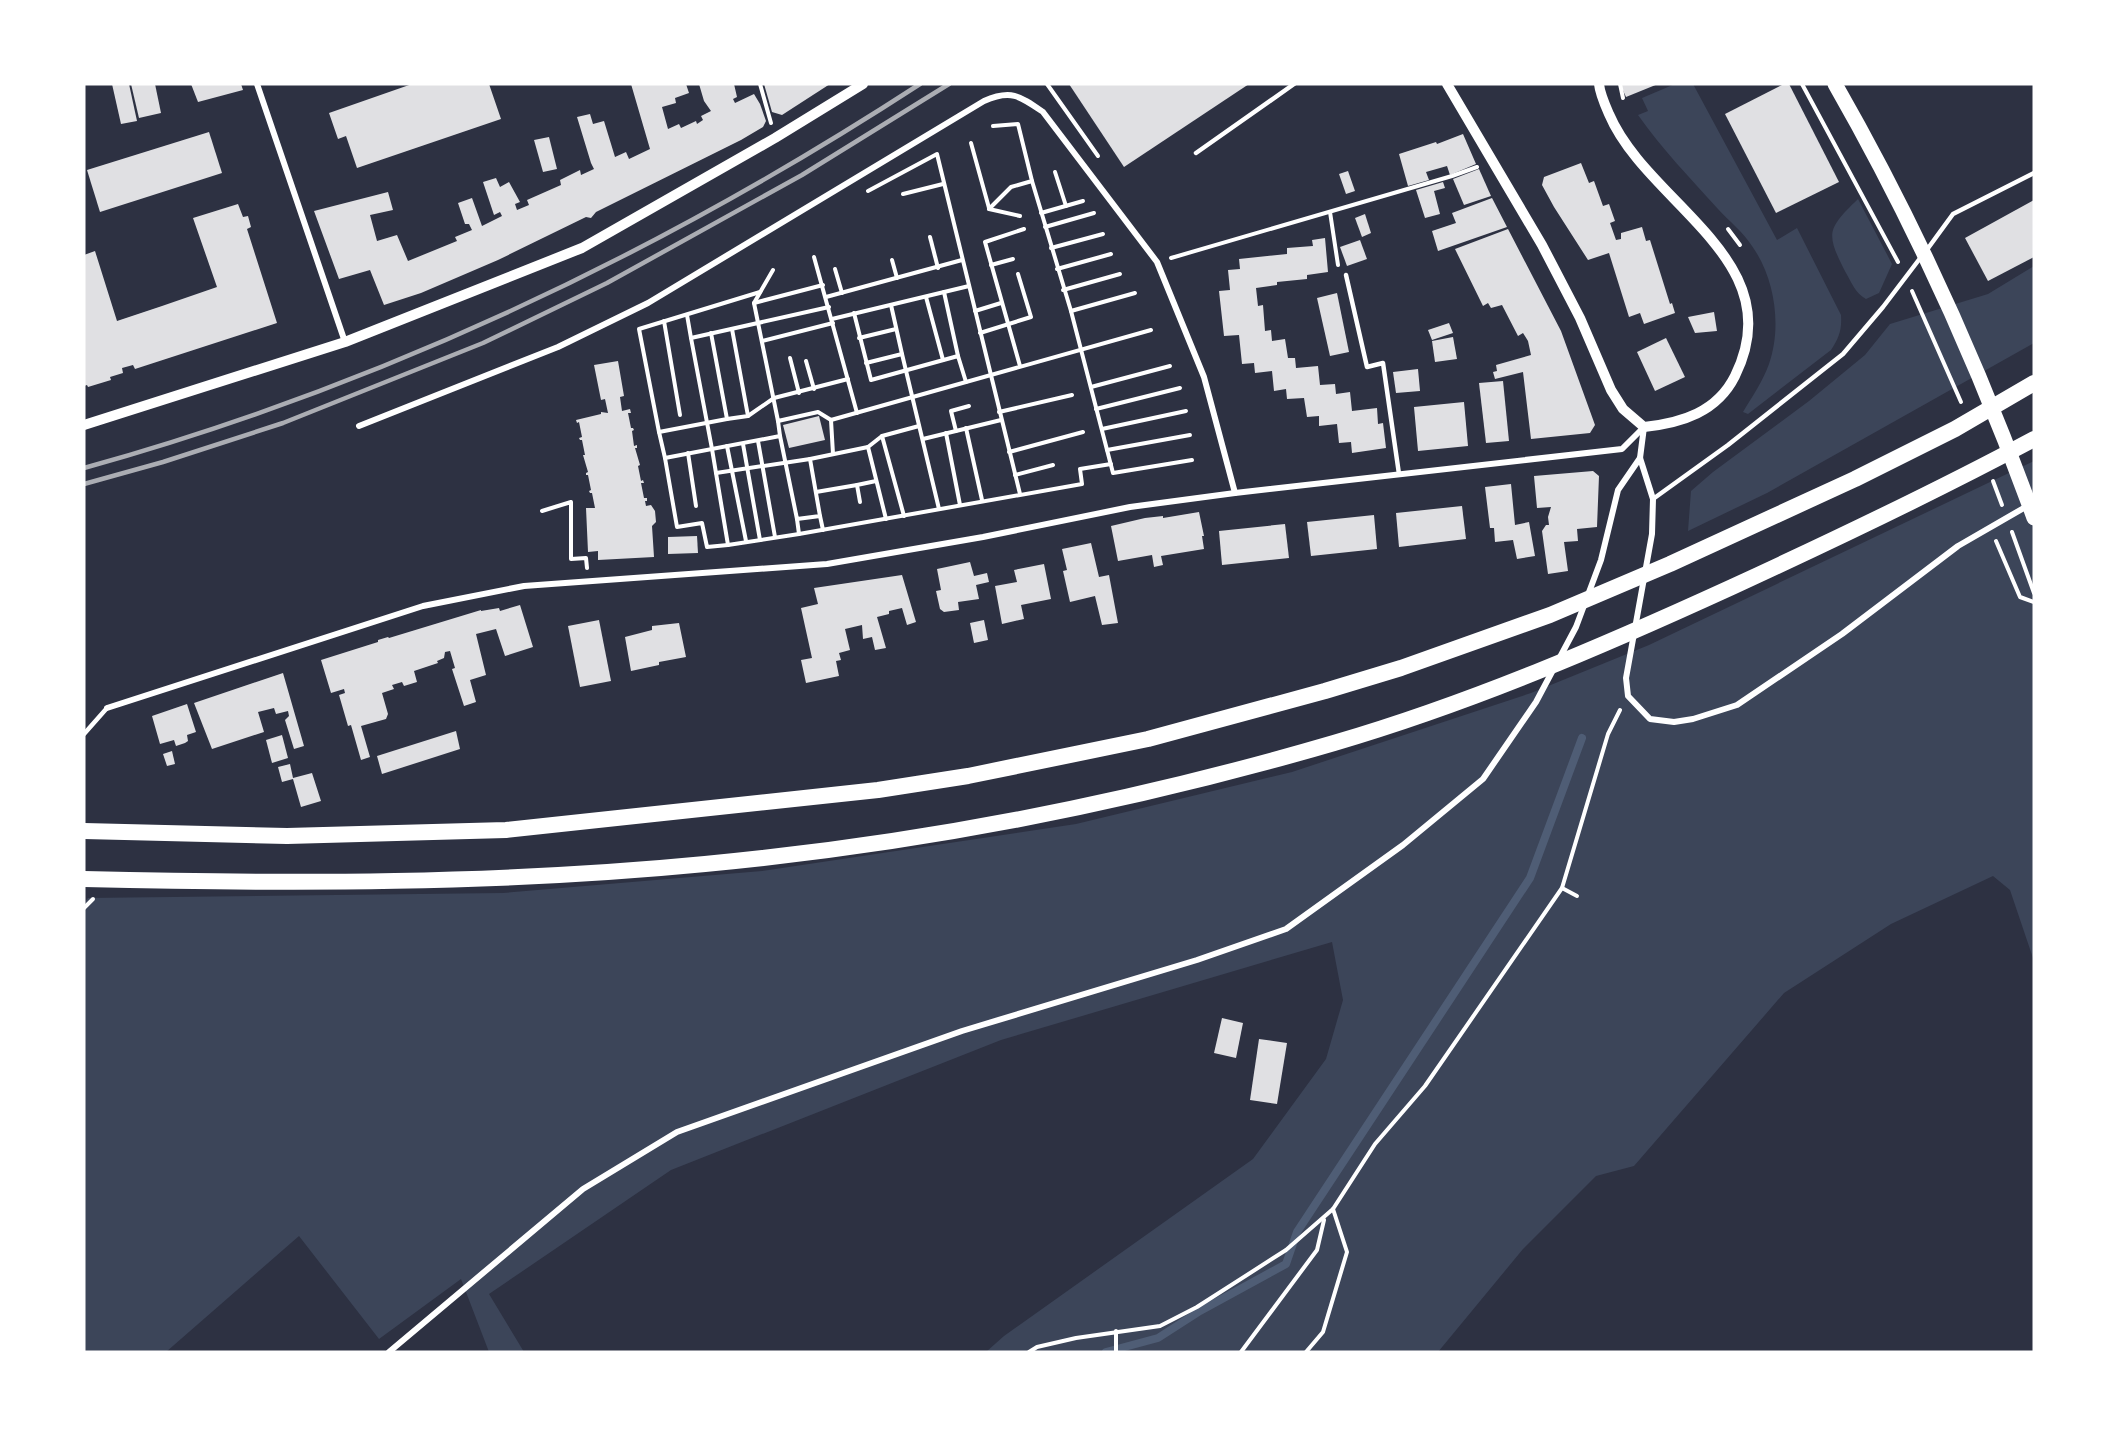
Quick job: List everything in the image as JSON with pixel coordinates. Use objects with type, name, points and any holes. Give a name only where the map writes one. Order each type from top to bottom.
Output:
[{"type":"highway","points":[[84,831],[287,836],[506,830],[878,790],[1058,759],[1148,739],[1325,692],[1401,668],[1550,615],[1670,564],[1865,474],[1955,429],[2034,383]]},
{"type":"highway","points":[[84,879],[289,882],[426,880],[704,864],[881,843],[1002,823],[1171,786],[1327,745],[1440,708],[1536,672],[1655,622],[1863,526],[2034,439]]},
{"type":"main road","points":[[1835,84],[1897,199],[1949,307],[1997,418],[2034,518]]},
{"type":"street","points":[[257,84],[345,342]]},
{"type":"street","points":[[84,425],[345,342],[582,248],[775,138],[863,84]]},
{"type":"street","points":[[1447,84],[1542,245],[1580,318],[1611,390],[1623,410],[1644,427]]},
{"type":"street","points":[[107,708],[423,606],[512,588],[827,564],[983,537],[1130,507],[1622,449],[1644,427],[1689,418],[1710,406],[1731,383],[1741,363],[1748,339],[1749,313],[1740,282],[1722,251],[1634,156],[1619,135],[1605,105],[1599,84]]},
{"type":"street","points":[[359,426],[558,347],[608,323],[671,290],[984,101],[1001,94],[1022,98],[1043,112],[1157,262],[1204,377],[1235,493]]},
{"type":"street","points":[[1644,427],[1640,458],[1653,499],[1652,534],[1626,678],[1628,696],[1650,719],[1674,722],[1693,719],[1737,705],[1842,634],[1958,546],[2034,502]]},
{"type":"street","points":[[388,1352],[583,1189],[677,1132],[962,1030],[1197,960],[1286,929],[1403,845],[1483,779],[1536,702],[1576,627],[1601,560],[1617,489],[1640,458]]},
{"type":"lane","points":[[1196,153],[1294,84]]},
{"type":"lane","points":[[1653,499],[1728,446],[1843,354],[1883,308],[1953,214],[2034,173]]},
{"type":"lane","points":[[1346,275],[1367,367],[1383,363],[1399,474]]},
{"type":"lane","points":[[84,734],[107,708]]},
{"type":"path","points":[[760,84],[775,138]]},
{"type":"path","points":[[1620,84],[1625,104]]},
{"type":"path","points":[[1802,84],[1898,263]]},
{"type":"path","points":[[993,126],[1018,124],[1041,213],[1071,311],[1113,473],[1192,460]]},
{"type":"path","points":[[970,143],[989,209]]},
{"type":"path","points":[[859,196],[937,154],[1020,494]]},
{"type":"path","points":[[1157,262],[1452,176],[1492,162]]},
{"type":"path","points":[[1055,172],[1066,206]]},
{"type":"path","points":[[989,209],[1011,187],[1032,181]]},
{"type":"path","points":[[903,194],[943,184]]},
{"type":"path","points":[[1041,213],[1083,201]]},
{"type":"path","points":[[989,209],[1020,216]]},
{"type":"path","points":[[1330,212],[1338,268],[1346,275]]},
{"type":"path","points":[[1045,227],[1094,213]]},
{"type":"path","points":[[1723,223],[1745,254]]},
{"type":"path","points":[[1020,366],[985,242],[1024,229]]},
{"type":"path","points":[[1051,248],[1103,234]]},
{"type":"path","points":[[930,237],[938,268]]},
{"type":"path","points":[[1057,269],[1111,254]]},
{"type":"path","points":[[814,257],[857,413]]},
{"type":"path","points":[[991,265],[1013,259]]},
{"type":"path","points":[[892,260],[897,278]]},
{"type":"path","points":[[826,297],[962,260]]},
{"type":"path","points":[[835,269],[842,292]]},
{"type":"path","points":[[773,270],[754,303],[800,534]]},
{"type":"path","points":[[980,333],[1031,317],[1018,274]]},
{"type":"path","points":[[1063,290],[1120,274]]},
{"type":"path","points":[[754,303],[823,285]]},
{"type":"path","points":[[1909,285],[1966,413]]},
{"type":"path","points":[[762,340],[854,314],[969,286]]},
{"type":"path","points":[[760,292],[639,329],[677,527],[702,523],[707,547],[800,534],[1083,483],[1080,469],[1111,464]]},
{"type":"path","points":[[944,292],[966,382]]},
{"type":"path","points":[[1071,311],[1135,293]]},
{"type":"path","points":[[926,297],[943,360]]},
{"type":"path","points":[[975,310],[1001,303]]},
{"type":"path","points":[[891,305],[939,509]]},
{"type":"path","points":[[691,338],[829,307]]},
{"type":"path","points":[[854,314],[871,380],[958,356]]},
{"type":"path","points":[[687,315],[728,545]]},
{"type":"path","points":[[664,321],[680,415]]},
{"type":"path","points":[[732,329],[748,416]]},
{"type":"path","points":[[859,338],[896,329]]},
{"type":"path","points":[[778,421],[818,412],[831,420],[1151,330]]},
{"type":"path","points":[[711,333],[727,419]]},
{"type":"path","points":[[866,363],[902,354]]},
{"type":"path","points":[[790,358],[800,393]]},
{"type":"path","points":[[806,361],[814,389]]},
{"type":"path","points":[[1091,387],[1170,366]]},
{"type":"path","points":[[659,432],[748,416],[774,398],[848,379]]},
{"type":"path","points":[[1096,409],[1180,388]]},
{"type":"path","points":[[999,412],[1071,395]]},
{"type":"path","points":[[956,431],[951,411],[969,405]]},
{"type":"path","points":[[1102,429],[1186,411]]},
{"type":"path","points":[[831,420],[833,454]]},
{"type":"path","points":[[923,439],[1001,420]]},
{"type":"path","points":[[716,474],[868,447],[882,436],[919,426]]},
{"type":"path","points":[[966,428],[982,500]]},
{"type":"path","points":[[1010,452],[1083,432]]},
{"type":"path","points":[[946,433],[960,505]]},
{"type":"path","points":[[1107,450],[1190,435]]},
{"type":"path","points":[[664,458],[780,436]]},
{"type":"path","points":[[882,436],[904,516]]},
{"type":"path","points":[[758,441],[775,537]]},
{"type":"path","points":[[743,444],[760,540]]},
{"type":"path","points":[[727,446],[746,542]]},
{"type":"path","points":[[868,447],[886,519]]},
{"type":"path","points":[[688,453],[696,506]]},
{"type":"path","points":[[810,459],[823,530]]},
{"type":"path","points":[[1015,475],[1053,465]]},
{"type":"path","points":[[1992,479],[2005,512]]},
{"type":"path","points":[[816,492],[876,481]]},
{"type":"path","points":[[857,485],[860,502]]},
{"type":"path","points":[[542,511],[571,502],[571,560],[586,558]]},
{"type":"path","points":[[797,519],[820,516]]},
{"type":"path","points":[[2009,524],[2034,593]]},
{"type":"path","points":[[1998,544],[2020,597],[2034,602]]},
{"type":"path","points":[[1029,1352],[1037,1347],[1076,1338],[1160,1326],[1197,1306],[1286,1250],[1334,1209],[1375,1144],[1425,1086],[1562,888],[1608,734],[1628,696]]},
{"type":"path","points":[[1562,888],[1577,896]]},
{"type":"path","points":[[1306,1352],[1323,1332],[1347,1252],[1334,1209]]},
{"type":"path","points":[[1241,1352],[1317,1250],[1324,1218]]},
{"type":"path","points":[[1116,1331],[1116,1352]]},
{"type":"shaded area","points":[[1675,84],[1693,84],[1777,240],[1797,228],[1841,315],[1839,334],[1831,350],[1748,414],[1743,412],[1764,377],[1773,350],[1775,319],[1771,288],[1760,259],[1748,241],[1676,163],[1638,115],[1648,111],[1642,98]]},
{"type":"shaded area","points":[[1858,199],[1892,264],[1879,293],[1866,299],[1852,284],[1839,260],[1832,233],[1840,218]]},
{"type":"shaded area","points":[[2034,266],[2034,343],[1767,493],[1688,531],[1691,491],[1865,355],[1890,324],[1988,294]]},
{"type":"shaded area","points":[[2034,461],[2034,961],[2010,890],[1993,876],[1891,924],[1784,993],[1634,1166],[1596,1176],[1523,1249],[1438,1352],[986,1352],[1004,1336],[1253,1159],[1326,1059],[1343,1000],[1332,942],[1001,1040],[671,1170],[489,1294],[524,1352],[489,1352],[461,1279],[379,1339],[299,1236],[166,1352],[84,1352],[84,903],[88,898],[503,893],[762,871],[1076,824],[1292,772],[1531,693],[1649,645]]},
{"type":"building","points":[[112,84],[129,84],[137,121],[121,124]]},
{"type":"building","points":[[131,84],[155,84],[161,113],[139,118]]},
{"type":"building","points":[[191,84],[241,84],[243,90],[198,102]]},
{"type":"building","points":[[412,84],[489,84],[501,119],[357,168],[346,136],[338,139],[329,113]]},
{"type":"building","points":[[631,84],[686,84],[689,93],[675,98],[676,103],[662,107],[668,129],[679,124],[681,128],[696,121],[697,124],[703,120],[701,116],[711,111],[704,101],[699,84],[734,84],[737,97],[733,99],[735,103],[754,94],[766,121],[763,127],[741,140],[596,212],[591,218],[586,217],[498,260],[421,293],[384,305],[370,270],[339,279],[314,211],[388,192],[393,210],[370,215],[377,241],[397,235],[408,261],[457,241],[455,237],[472,230],[469,224],[465,224],[458,203],[472,198],[482,226],[502,216],[500,212],[494,215],[483,182],[496,178],[500,187],[509,182],[520,202],[515,204],[517,210],[529,205],[527,200],[561,185],[560,180],[580,170],[581,175],[594,169],[577,117],[590,114],[593,124],[604,121],[615,157],[626,152],[629,159],[650,149]]},
{"type":"building","points":[[764,84],[830,84],[782,115],[772,112]]},
{"type":"building","points":[[1069,84],[1249,84],[1124,167]]},
{"type":"building","points":[[1620,84],[1658,84],[1626,97]]},
{"type":"building","points":[[1784,84],[1789,84],[1839,182],[1776,213],[1725,114]]},
{"type":"building","points":[[209,132],[222,173],[100,212],[87,170]]},
{"type":"building","points":[[1463,134],[1476,164],[1450,175],[1447,166],[1426,172],[1429,180],[1408,186],[1399,154]]},
{"type":"building","points":[[549,137],[557,169],[543,172],[534,140]]},
{"type":"building","points":[[1581,163],[1589,183],[1594,181],[1603,206],[1609,204],[1615,221],[1610,223],[1616,240],[1621,239],[1621,233],[1642,227],[1646,241],[1650,240],[1670,304],[1672,303],[1675,313],[1644,324],[1640,313],[1629,317],[1609,253],[1588,260],[1554,207],[1542,185],[1544,177]]},
{"type":"building","points":[[1479,169],[1491,196],[1464,205],[1453,179]]},
{"type":"building","points":[[1348,171],[1355,191],[1346,194],[1339,174]]},
{"type":"building","points":[[1443,182],[1445,188],[1434,191],[1440,214],[1425,218],[1416,190]]},
{"type":"building","points":[[1492,198],[1507,227],[1438,251],[1432,231],[1456,223],[1452,213]]},
{"type":"building","points":[[2034,200],[2034,257],[1988,281],[1965,238]]},
{"type":"building","points":[[238,204],[243,217],[248,216],[251,227],[247,229],[277,323],[135,369],[133,365],[122,368],[123,373],[110,377],[111,380],[88,387],[84,386],[84,255],[95,251],[117,321],[217,287],[193,218]]},
{"type":"building","points":[[1365,214],[1371,233],[1362,237],[1355,218]]},
{"type":"building","points":[[1508,229],[1561,331],[1595,425],[1590,433],[1531,439],[1523,372],[1495,379],[1493,372],[1497,371],[1496,365],[1531,355],[1528,341],[1523,333],[1518,336],[1502,305],[1491,308],[1488,303],[1483,306],[1455,249]]},
{"type":"building","points":[[1325,238],[1328,272],[1307,275],[1307,279],[1277,282],[1277,285],[1256,288],[1258,306],[1263,305],[1265,331],[1271,330],[1272,341],[1285,339],[1288,358],[1295,358],[1296,368],[1318,366],[1320,385],[1335,384],[1336,394],[1350,392],[1352,411],[1377,408],[1378,424],[1383,423],[1386,448],[1352,453],[1351,442],[1339,443],[1337,424],[1319,426],[1319,416],[1307,417],[1304,398],[1287,399],[1286,389],[1274,391],[1272,371],[1255,373],[1254,363],[1242,364],[1239,335],[1224,336],[1219,291],[1230,290],[1228,270],[1240,269],[1239,259],[1287,254],[1287,248],[1313,246],[1312,240]]},
{"type":"building","points":[[1360,240],[1367,259],[1347,266],[1340,247]]},
{"type":"building","points":[[1337,293],[1349,352],[1330,356],[1317,298]]},
{"type":"building","points":[[1714,312],[1717,331],[1695,333],[1688,317]]},
{"type":"building","points":[[1449,323],[1453,333],[1432,340],[1428,330]]},
{"type":"building","points":[[1453,337],[1457,359],[1435,362],[1432,341]]},
{"type":"building","points":[[1666,338],[1685,377],[1655,391],[1637,352]]},
{"type":"building","points":[[618,361],[624,396],[620,397],[622,411],[630,409],[631,413],[628,413],[631,428],[634,430],[632,431],[634,446],[637,445],[635,448],[640,465],[638,466],[641,481],[643,480],[644,483],[641,483],[644,498],[647,498],[646,506],[651,505],[655,511],[656,522],[652,526],[654,557],[598,560],[598,551],[588,552],[586,508],[595,508],[592,493],[589,491],[591,490],[588,475],[586,475],[588,472],[582,440],[579,438],[582,437],[579,422],[577,423],[576,420],[601,414],[601,412],[608,413],[605,399],[601,400],[594,365]]},
{"type":"building","points":[[1418,369],[1420,391],[1396,393],[1393,372]]},
{"type":"building","points":[[1503,381],[1509,441],[1486,443],[1479,383]]},
{"type":"building","points":[[1464,402],[1468,446],[1418,451],[1414,407]]},
{"type":"building","points":[[819,416],[825,440],[789,448],[783,425]]},
{"type":"building","points":[[1593,471],[1599,476],[1597,527],[1577,529],[1578,541],[1564,542],[1568,571],[1548,574],[1542,531],[1546,525],[1549,525],[1548,517],[1551,507],[1537,508],[1534,476]]},
{"type":"building","points":[[1511,484],[1515,525],[1529,522],[1535,556],[1517,559],[1513,540],[1495,542],[1494,528],[1490,528],[1485,487]]},
{"type":"building","points":[[1462,506],[1466,539],[1399,547],[1396,513]]},
{"type":"building","points":[[1199,512],[1204,549],[1161,556],[1163,565],[1154,567],[1152,555],[1118,561],[1111,526],[1145,518],[1163,516],[1163,518]]},
{"type":"building","points":[[1374,515],[1377,549],[1311,556],[1307,522]]},
{"type":"building","points":[[1285,524],[1289,558],[1222,565],[1219,531]]},
{"type":"building","points":[[697,536],[698,553],[668,554],[668,537]]},
{"type":"building","points":[[1091,543],[1099,577],[1109,575],[1118,623],[1102,625],[1095,596],[1070,602],[1063,571],[1067,570],[1062,549]]},
{"type":"building","points":[[970,562],[974,576],[987,573],[989,582],[976,585],[979,599],[958,602],[959,610],[944,612],[940,609],[936,591],[941,590],[937,569]]},
{"type":"building","points":[[1044,564],[1051,599],[1021,605],[1024,619],[1002,624],[995,586],[1017,582],[1014,570]]},
{"type":"building","points":[[902,575],[916,622],[907,625],[902,608],[877,617],[886,648],[875,650],[872,637],[863,639],[862,625],[845,629],[850,650],[839,653],[841,660],[836,661],[839,676],[806,683],[801,660],[812,658],[801,608],[818,604],[814,588]]},
{"type":"building","points":[[520,605],[533,647],[505,656],[496,629],[476,634],[486,675],[470,680],[476,702],[464,706],[452,669],[455,668],[450,651],[445,652],[444,658],[437,661],[438,663],[414,671],[417,682],[404,686],[402,682],[392,685],[394,689],[382,693],[388,714],[386,719],[361,726],[370,757],[361,760],[339,695],[345,693],[344,689],[331,693],[321,660],[378,642],[378,640],[481,610],[499,608],[500,611]]},
{"type":"building","points":[[599,620],[611,681],[580,687],[568,626]]},
{"type":"building","points":[[984,620],[988,640],[974,643],[970,623]]},
{"type":"building","points":[[679,623],[686,657],[659,662],[659,665],[631,671],[625,637],[652,630],[652,626]]},
{"type":"building","points":[[283,673],[304,746],[294,749],[285,720],[289,716],[288,711],[276,714],[274,708],[258,712],[264,732],[212,749],[194,703]]},
{"type":"building","points":[[187,704],[196,732],[187,735],[188,741],[176,746],[174,740],[160,744],[152,716]]},
{"type":"building","points":[[456,731],[460,749],[382,774],[377,756]]},
{"type":"building","points":[[282,735],[288,758],[272,763],[266,740]]},
{"type":"building","points":[[172,751],[175,764],[167,766],[163,754]]},
{"type":"building","points":[[290,764],[293,778],[312,773],[321,801],[301,807],[293,779],[282,782],[278,767]]},
{"type":"building","points":[[1222,1018],[1243,1023],[1236,1058],[1214,1053]]},
{"type":"building","points":[[1259,1039],[1287,1043],[1277,1104],[1250,1100]]},
{"type":"waterway","points":[[1106,1352],[1158,1338],[1200,1311],[1286,1264],[1297,1232],[1530,878],[1582,738]]},
{"type":"railway","points":[[84,468],[195,435],[304,397],[411,355],[517,308],[620,258],[722,204],[822,146],[920,84]]},
{"type":"railway","points":[[84,484],[163,462],[283,423],[483,343],[607,283],[802,175],[949,84]]}]
